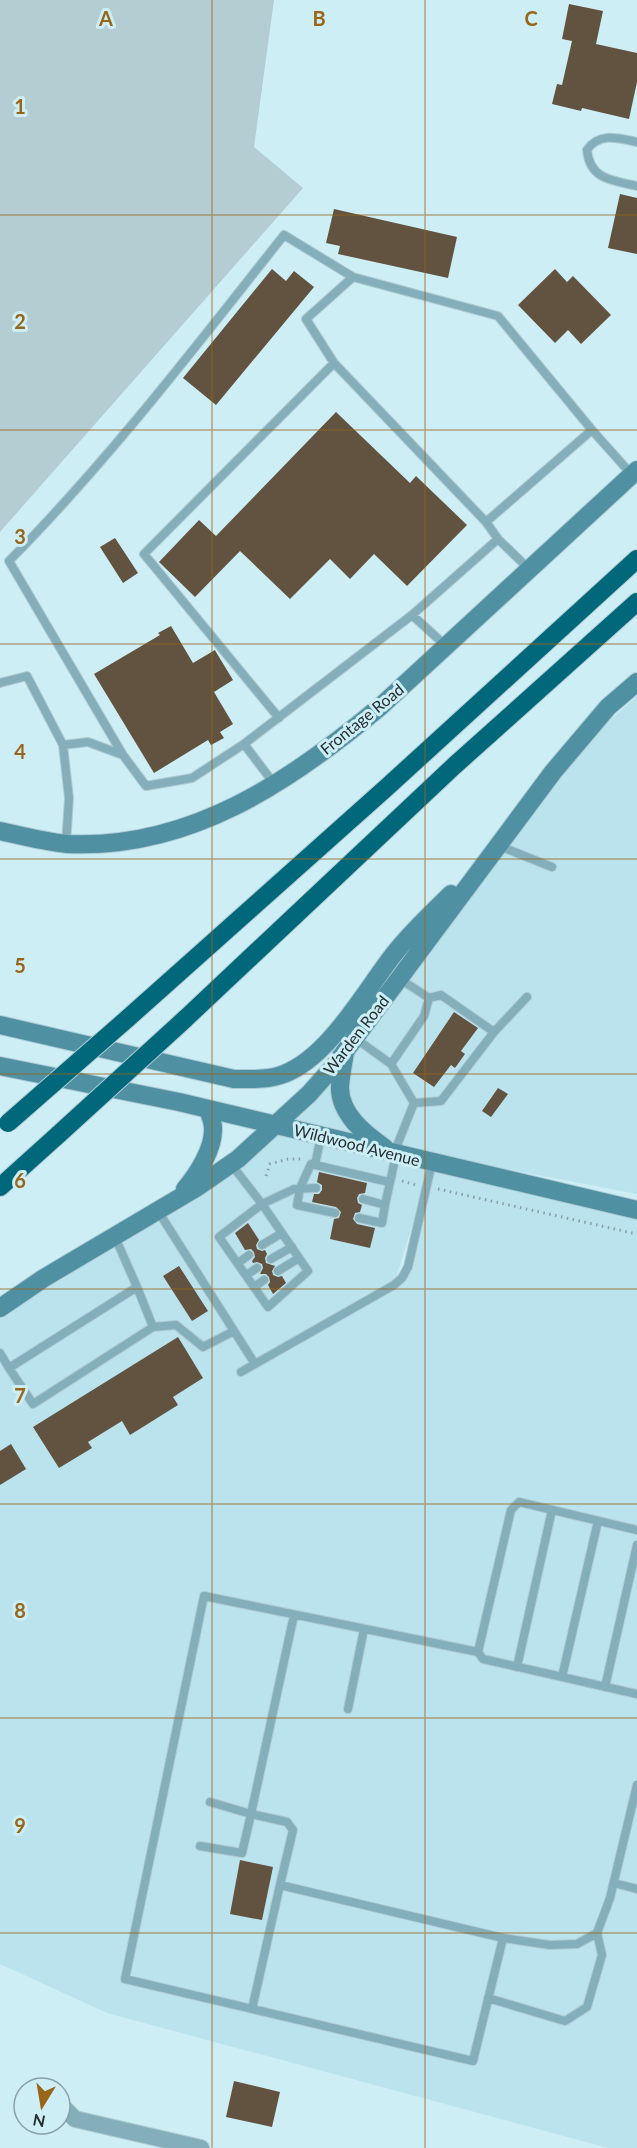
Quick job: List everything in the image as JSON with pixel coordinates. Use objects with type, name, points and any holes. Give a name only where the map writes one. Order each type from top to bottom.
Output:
[{"type":"highway","points":[[4,1126],[386,788],[637,559]]},
{"type":"highway","points":[[0,1186],[185,1019],[454,766],[637,602]]},
{"type":"main road","name":"Frontage Road","points":[[25,837],[66,844],[122,841],[176,830],[230,808],[275,785],[352,730],[446,647],[634,472]]},
{"type":"main road","name":"Warden Road","points":[[0,1308],[44,1278],[231,1164],[309,1094],[350,1045],[553,772],[608,707],[637,682]]},
{"type":"main road","points":[[0,831],[25,837]]},
{"type":"main road","points":[[0,837],[25,837]]},
{"type":"main road","points":[[0,1025],[234,1080],[260,1079],[284,1074],[308,1061],[327,1042],[396,952],[497,845]]},
{"type":"main road","points":[[350,1045],[340,1089],[347,1113],[366,1134],[395,1154]]},
{"type":"main road","name":"Wildwood Avenue","points":[[0,1066],[208,1109],[637,1210]]},
{"type":"main road","points":[[177,1199],[197,1175],[213,1137],[214,1126],[208,1109]]},
{"type":"street","points":[[72,2116],[75,2119],[201,2148]]},
{"type":"lane","points":[[637,142],[602,137],[591,144],[587,150],[588,162],[598,175],[637,186]]},
{"type":"lane","points":[[498,539],[412,615],[244,744],[192,778],[146,786],[123,755],[9,561],[54,516],[180,367],[284,235],[353,277],[498,316],[592,430],[634,472]]},
{"type":"lane","points":[[353,277],[306,319],[334,363],[486,522],[498,539],[529,569]]},
{"type":"lane","points":[[279,718],[144,554],[334,363]]},
{"type":"lane","points":[[486,522],[592,430]]},
{"type":"lane","points":[[412,615],[446,647]]},
{"type":"lane","points":[[0,683],[27,676],[63,745],[69,798],[66,844]]},
{"type":"lane","points":[[63,745],[88,742],[123,755]]},
{"type":"lane","points":[[244,744],[275,785]]},
{"type":"lane","points":[[497,845],[552,867]]},
{"type":"lane","points":[[399,979],[429,998],[441,995],[494,1032]]},
{"type":"lane","points":[[414,1103],[441,1101],[494,1032],[527,997]]},
{"type":"lane","points":[[391,1064],[424,1016],[429,998]]},
{"type":"lane","points":[[350,1045],[391,1064],[414,1103]]},
{"type":"lane","points":[[359,1218],[382,1223],[395,1154],[414,1103]]},
{"type":"lane","points":[[315,1163],[321,1136]]},
{"type":"lane","points":[[241,1372],[394,1285],[402,1278],[408,1267],[432,1163]]},
{"type":"lane","points":[[231,1164],[262,1204],[308,1271],[268,1307],[219,1237],[262,1204],[294,1189],[315,1188]]},
{"type":"lane","points":[[335,1213],[297,1205],[300,1188],[311,1164],[389,1180]]},
{"type":"lane","points":[[363,1199],[385,1204]]},
{"type":"lane","points":[[158,1210],[255,1364]]},
{"type":"lane","points":[[262,1245],[282,1233]]},
{"type":"lane","points":[[114,1236],[153,1327]]},
{"type":"lane","points":[[271,1259],[292,1247]]},
{"type":"lane","points":[[238,1263],[249,1255]]},
{"type":"lane","points":[[278,1271],[299,1258]]},
{"type":"lane","points":[[246,1275],[257,1268]]},
{"type":"lane","points":[[254,1287],[264,1280]]},
{"type":"lane","points":[[9,1368],[137,1287]]},
{"type":"lane","points":[[0,1353],[33,1404],[153,1327],[176,1325],[203,1347],[234,1331]]},
{"type":"lane","points":[[477,1652],[511,1510],[519,1502],[637,1530]]},
{"type":"lane","points":[[517,1667],[552,1510]]},
{"type":"lane","points":[[562,1677],[598,1521]]},
{"type":"lane","points":[[605,1687],[637,1545]]},
{"type":"lane","points":[[503,1938],[473,2061],[125,1979],[204,1596],[477,1652],[483,1659],[637,1694]]},
{"type":"lane","points":[[200,1846],[242,1853],[294,1615]]},
{"type":"lane","points":[[348,1709],[364,1629]]},
{"type":"lane","points":[[488,1998],[565,2021],[587,2007],[602,1955],[597,1933],[614,1883],[637,1785]]},
{"type":"lane","points":[[210,1802],[287,1822],[292,1830],[252,2009]]},
{"type":"lane","points":[[614,1883],[637,1889]]},
{"type":"lane","points":[[280,1885],[503,1938],[550,1945],[577,1944],[597,1933]]},
{"type":"path","points":[[266,1176],[270,1164],[288,1159],[315,1163]]},
{"type":"path","points":[[389,1180],[426,1186],[637,1234]]},
{"type":"shaded area","points":[[0,0],[274,0],[254,147],[303,188],[0,532]]},
{"type":"shaded area","points":[[637,696],[637,1194],[292,1128],[637,1210],[637,2148],[608,2148],[107,2013],[0,1964],[0,1309],[275,1125],[553,772]],"holes":[[[426,1181],[402,1277],[395,1281]]]},
{"type":"building","points":[[569,4],[603,11],[596,44],[637,53],[637,82],[629,119],[582,108],[581,111],[552,104],[557,84],[562,85],[572,41],[562,39]]},
{"type":"building","points":[[620,194],[637,198],[637,254],[608,248]]},
{"type":"building","points":[[334,209],[457,237],[448,278],[338,254],[340,246],[326,243]]},
{"type":"building","points":[[272,269],[286,281],[294,271],[314,287],[216,405],[183,378]]},
{"type":"building","points":[[555,269],[567,282],[573,276],[611,315],[581,344],[568,330],[555,343],[518,305]]},
{"type":"building","points":[[336,412],[410,483],[416,476],[467,525],[407,586],[374,554],[350,579],[330,559],[290,599],[240,551],[195,597],[159,562],[199,520],[216,536]]},
{"type":"building","points":[[115,538],[138,573],[123,583],[100,547]]},
{"type":"building","points":[[171,626],[193,663],[215,650],[233,680],[214,692],[233,724],[220,732],[224,738],[211,745],[208,740],[154,773],[94,674],[160,635],[158,633]]},
{"type":"building","points":[[454,1012],[478,1028],[461,1051],[465,1054],[455,1068],[451,1065],[434,1087],[413,1073]]},
{"type":"building","points":[[498,1088],[508,1094],[491,1117],[482,1111]]},
{"type":"building","points":[[319,1172],[367,1183],[365,1193],[359,1194],[357,1198],[358,1203],[362,1205],[360,1212],[355,1213],[353,1219],[357,1224],[375,1228],[370,1248],[330,1239],[334,1219],[339,1218],[341,1212],[336,1207],[312,1202],[314,1194],[319,1194],[322,1190],[322,1185],[317,1182]]},
{"type":"building","points":[[248,1223],[259,1240],[256,1245],[257,1249],[265,1250],[266,1263],[275,1266],[272,1271],[273,1275],[282,1276],[286,1283],[273,1294],[268,1285],[269,1277],[266,1274],[260,1274],[262,1264],[253,1263],[254,1252],[251,1249],[245,1250],[235,1233]]},
{"type":"building","points":[[179,1266],[208,1311],[192,1321],[163,1276]]},
{"type":"building","points":[[178,1337],[203,1378],[173,1397],[178,1405],[130,1435],[122,1421],[88,1442],[92,1448],[59,1468],[33,1427]]},
{"type":"building","points":[[11,1444],[26,1469],[0,1485],[0,1451]]},
{"type":"building","points":[[240,1860],[273,1867],[262,1920],[230,1914]]},
{"type":"building","points":[[234,2081],[280,2092],[272,2127],[226,2117]]}]
